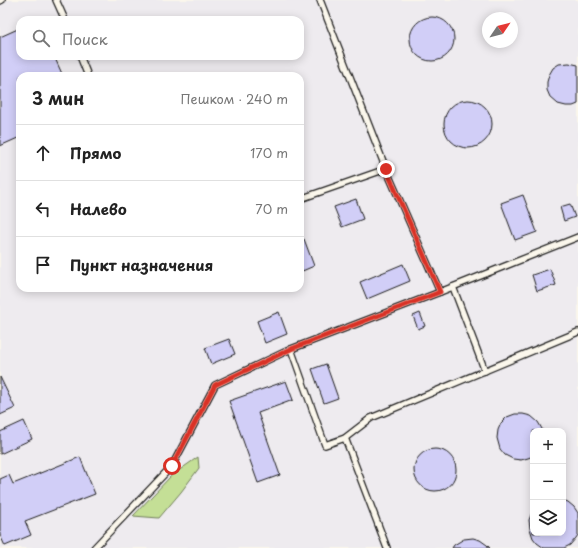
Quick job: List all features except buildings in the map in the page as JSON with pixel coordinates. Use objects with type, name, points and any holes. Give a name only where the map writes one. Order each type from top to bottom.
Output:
[{"type":"lane","points":[[56,0],[63,16]]},
{"type":"lane","points":[[320,0],[386,169],[440,292]]},
{"type":"lane","points":[[82,60],[86,72]]},
{"type":"lane","points":[[304,198],[386,169]]},
{"type":"lane","points":[[94,548],[172,466],[215,385],[291,349],[454,287],[578,237]]},
{"type":"lane","points":[[454,287],[485,371]]},
{"type":"lane","points":[[291,349],[325,445],[345,438],[371,418],[578,332]]},
{"type":"lane","points":[[345,438],[387,548]]},
{"type":"shaded area","points":[[0,0],[578,0],[578,548],[0,548]]},
{"type":"green space","points":[[198,457],[199,468],[159,518],[133,516],[171,476]]},
{"type":"route","points":[[172,466],[215,385],[291,349],[440,292],[386,169]]}]
